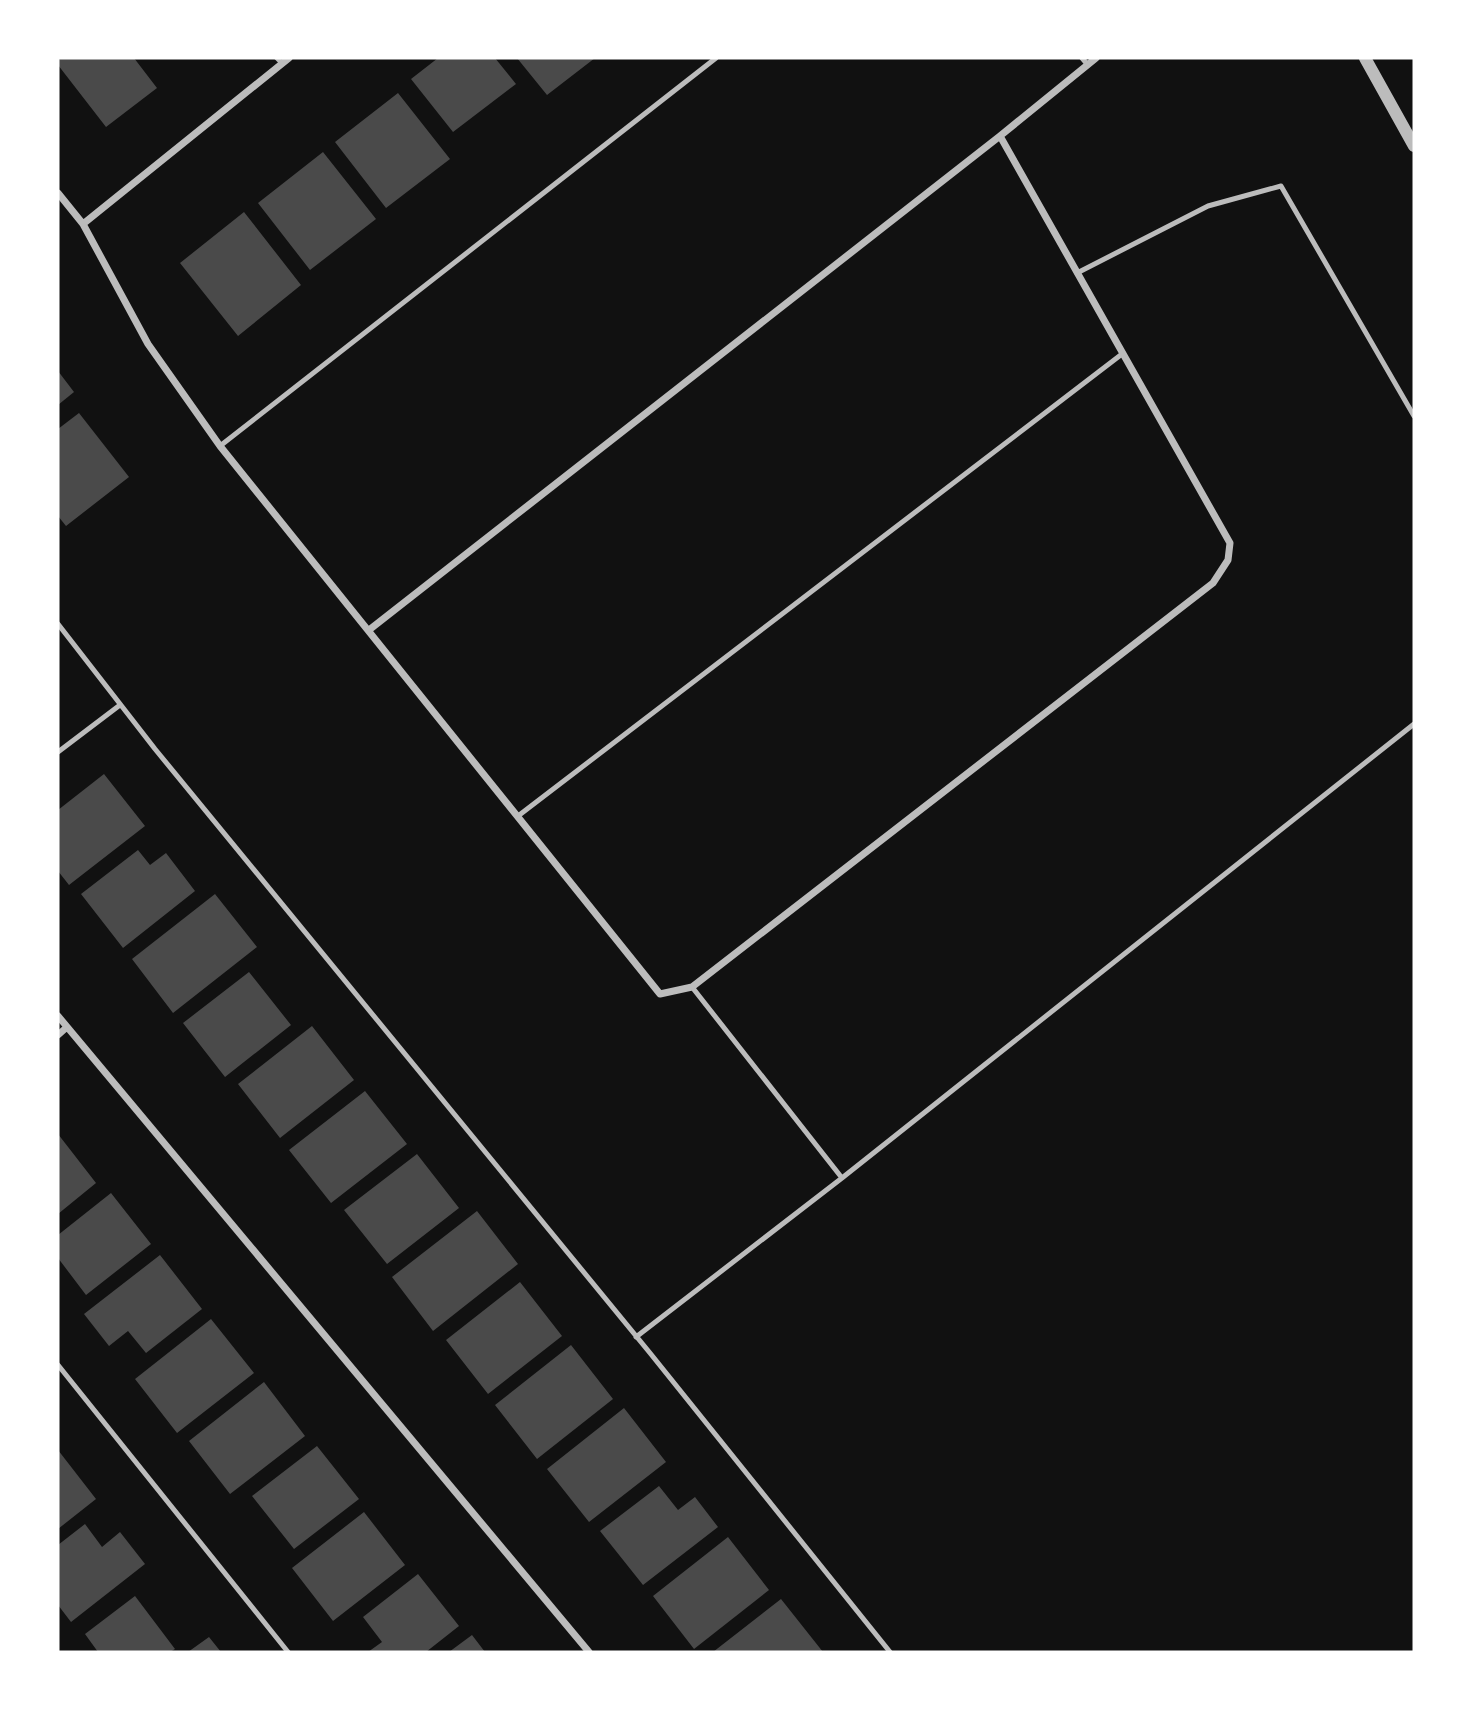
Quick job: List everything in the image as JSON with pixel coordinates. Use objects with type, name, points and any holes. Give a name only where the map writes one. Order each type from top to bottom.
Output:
[{"type":"street","points":[[83,224],[279,61],[289,58]]},
{"type":"street","points":[[369,630],[1000,136],[1085,61],[1096,58]]},
{"type":"street","points":[[1365,58],[1414,146]]},
{"type":"street","points":[[58,193],[83,224],[148,344],[220,446],[660,994],[692,987],[1213,583],[1228,560],[1230,543],[1000,136]]},
{"type":"street","points":[[58,1016],[589,1652]]},
{"type":"street","points":[[58,1035],[67,1027]]},
{"type":"lane","points":[[220,446],[716,58]]},
{"type":"lane","points":[[1077,273],[1208,206],[1281,186],[1414,416]]},
{"type":"lane","points":[[518,816],[1122,354]]},
{"type":"lane","points":[[58,624],[120,705],[890,1652]]},
{"type":"lane","points":[[58,752],[120,705]]},
{"type":"lane","points":[[636,1337],[842,1178],[1414,724]]},
{"type":"lane","points":[[692,987],[842,1178]]},
{"type":"lane","points":[[58,1364],[288,1652]]},
{"type":"building","points":[[61,58],[134,58],[157,88],[106,127],[58,65]]},
{"type":"building","points":[[438,58],[495,58],[516,84],[453,132],[411,79]]},
{"type":"building","points":[[517,58],[595,58],[547,95]]},
{"type":"building","points":[[398,93],[450,159],[386,208],[335,142]]},
{"type":"building","points":[[323,152],[376,219],[310,270],[258,203]]},
{"type":"building","points":[[244,212],[301,285],[238,336],[180,263]]},
{"type":"building","points":[[58,371],[74,392],[58,405]]},
{"type":"building","points":[[79,413],[129,477],[66,526],[58,516],[58,429]]},
{"type":"building","points":[[104,774],[145,826],[69,885],[58,871],[58,810]]},
{"type":"building","points":[[138,850],[150,865],[166,853],[195,891],[123,948],[81,894]]},
{"type":"building","points":[[215,894],[257,947],[173,1013],[132,959]]},
{"type":"building","points":[[249,972],[291,1025],[225,1077],[183,1023]]},
{"type":"building","points":[[312,1026],[354,1080],[280,1138],[238,1084]]},
{"type":"building","points":[[365,1091],[407,1144],[331,1203],[289,1150]]},
{"type":"building","points":[[58,1134],[96,1183],[58,1214]]},
{"type":"building","points":[[417,1154],[459,1208],[387,1264],[344,1210]]},
{"type":"building","points":[[111,1193],[151,1244],[86,1295],[58,1258],[58,1235]]},
{"type":"building","points":[[477,1211],[518,1264],[433,1331],[392,1277]]},
{"type":"building","points":[[160,1255],[202,1309],[146,1353],[128,1331],[109,1346],[84,1314]]},
{"type":"building","points":[[520,1282],[562,1336],[488,1394],[446,1340]]},
{"type":"building","points":[[211,1319],[254,1373],[177,1433],[135,1379]]},
{"type":"building","points":[[571,1345],[613,1399],[537,1459],[495,1405]]},
{"type":"building","points":[[264,1382],[305,1436],[230,1494],[189,1441]]},
{"type":"building","points":[[624,1408],[666,1462],[589,1522],[547,1469]]},
{"type":"building","points":[[317,1446],[359,1499],[294,1549],[252,1496]]},
{"type":"building","points":[[58,1450],[96,1499],[58,1529]]},
{"type":"building","points":[[659,1486],[678,1510],[695,1497],[718,1527],[643,1585],[600,1531]]},
{"type":"building","points":[[364,1512],[405,1565],[333,1621],[292,1568]]},
{"type":"building","points":[[85,1524],[102,1547],[120,1532],[145,1564],[71,1622],[58,1605],[58,1545]]},
{"type":"building","points":[[728,1537],[769,1590],[694,1649],[653,1596]]},
{"type":"building","points":[[418,1574],[459,1626],[426,1652],[368,1652],[382,1642],[363,1617]]},
{"type":"building","points":[[135,1596],[175,1649],[170,1652],[98,1652],[85,1634]]},
{"type":"building","points":[[781,1599],[823,1652],[713,1652]]},
{"type":"building","points":[[472,1635],[485,1652],[449,1652]]},
{"type":"building","points":[[209,1637],[221,1652],[188,1652]]}]
